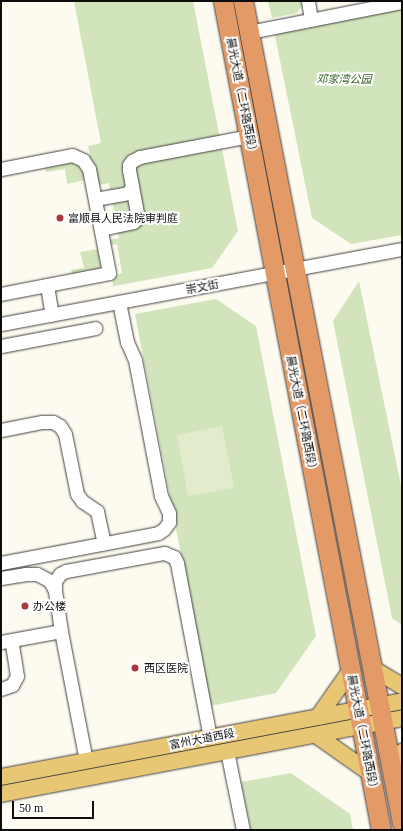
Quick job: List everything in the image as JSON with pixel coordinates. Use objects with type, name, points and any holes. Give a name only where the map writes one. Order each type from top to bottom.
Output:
[{"type":"highway","name":"晨光大道（二环路西段）","points":[[223,1],[381,830]]},
{"type":"highway","name":"晨光大道（二环路西段）","points":[[243,1],[402,823]]},
{"type":"main road","points":[[372,668],[402,686]]},
{"type":"main road","points":[[318,717],[351,670]]},
{"type":"main road","name":"富州大道西段","points":[[1,794],[316,735],[360,718],[381,714],[402,701]]},
{"type":"main road","name":"富州大道西段","points":[[381,714],[402,718]]},
{"type":"main road","name":"富州大道西段","points":[[1,777],[318,717],[360,718]]},
{"type":"main road","points":[[316,735],[370,773]]},
{"type":"main road","points":[[392,770],[402,752]]},
{"type":"street","points":[[308,1],[311,20]]},
{"type":"street","points":[[249,32],[402,2]]},
{"type":"street","points":[[100,229],[136,220],[138,214],[129,164],[135,159],[249,136]]},
{"type":"street","points":[[1,169],[72,155],[83,160],[89,168],[109,273],[1,294]]},
{"type":"street","points":[[95,199],[128,193],[132,186]]},
{"type":"street","name":"崇文街","points":[[1,324],[275,274],[402,249]]},
{"type":"street","points":[[47,285],[52,315]]},
{"type":"street","points":[[1,563],[158,532],[164,529],[169,522],[169,517],[161,496],[135,360],[127,342],[119,302]]},
{"type":"street","points":[[1,346],[95,328]]},
{"type":"street","points":[[1,430],[42,422],[53,422],[60,426],[65,434],[77,494],[82,501],[97,511],[104,543]]},
{"type":"street","points":[[86,761],[61,631],[55,591],[55,581],[60,574],[66,571],[164,553],[174,557],[177,563],[210,738]]},
{"type":"street","points":[[1,578],[25,574],[37,574],[50,581],[55,591]]},
{"type":"street","points":[[1,689],[12,685],[17,676],[6,641],[61,631]]},
{"type":"street","points":[[227,752],[243,830]]},
{"type":"green space","points":[[74,1],[193,1],[238,231],[212,268],[60,296],[113,286],[112,276],[122,273],[117,244],[107,246],[109,240],[119,238],[109,183],[98,185],[95,182],[88,146],[101,143]]},
{"type":"green space","points":[[268,1],[302,1],[303,4],[297,13],[272,18]]},
{"type":"green space","name":"邓家湾公园","points":[[402,7],[402,235],[351,244],[312,218],[274,31]]},
{"type":"green space","points":[[68,159],[81,162],[86,180],[67,184],[65,169],[46,172],[44,164]]},
{"type":"green space","points":[[98,249],[101,265],[98,270],[73,277],[71,270],[84,268],[80,252]]},
{"type":"green space","points":[[359,281],[402,490],[402,625],[392,618],[333,321]]},
{"type":"green space","points":[[216,299],[256,326],[316,636],[276,693],[210,706],[135,314]]},
{"type":"green space","points":[[222,426],[234,488],[188,496],[177,435]]},
{"type":"green space","points":[[291,773],[350,814],[353,830],[251,830],[241,782]]},
{"type":"place","name":"富顺县人民法院审判庭","points":[[60,218]]},
{"type":"place","name":"办公楼","points":[[25,606]]},
{"type":"place","name":"西区医院","points":[[135,668]]}]
